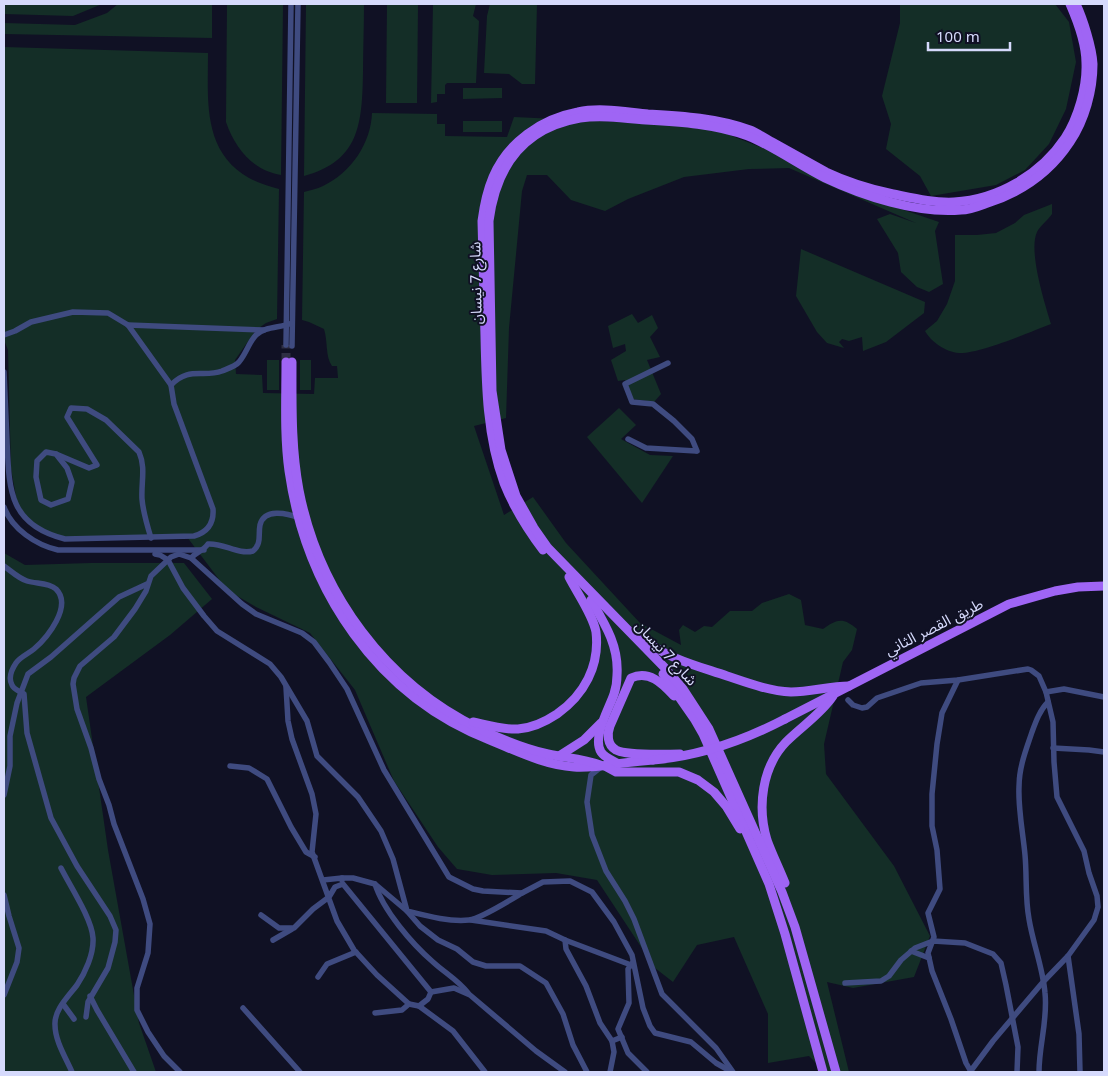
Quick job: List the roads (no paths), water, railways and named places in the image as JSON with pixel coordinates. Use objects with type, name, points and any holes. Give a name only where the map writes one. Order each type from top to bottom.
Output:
[{"type":"main road","name":"شارع 7 نيسان","points":[[823,1072],[785,934],[769,884],[695,720],[662,674],[545,552],[529,532],[511,499],[495,452],[487,399],[482,221],[486,198],[493,176],[511,148],[529,132],[544,122],[580,111],[601,110],[712,119],[751,131],[852,183],[922,200],[953,202],[973,200],[997,193],[1016,184],[1039,167],[1061,144],[1070,131],[1082,100],[1086,63],[1078,22],[1070,4]]},
{"type":"main road","name":"شارع 7 نيسان","points":[[836,1072],[795,927],[782,892],[709,729],[684,689],[548,548],[516,496],[501,450],[492,391],[488,222],[492,199],[498,179],[511,159],[533,137],[547,128],[562,122],[581,118],[601,117],[692,122],[749,136],[825,178],[880,199],[926,210],[961,210],[998,200],[1020,190],[1044,173],[1076,134],[1088,101],[1093,63],[1083,20],[1076,4]]},
{"type":"main road","points":[[654,757],[604,766],[573,767],[544,762],[473,733],[450,721],[410,694],[382,667],[352,633],[336,610],[315,567],[298,518],[286,445],[289,362],[299,489],[309,531],[335,592],[356,626],[386,661],[411,684],[463,721],[524,748],[584,760],[604,766],[616,772],[679,772],[698,780],[714,792],[726,806],[736,824],[750,842]]},
{"type":"main road","points":[[463,721],[517,729],[532,727],[562,710],[582,692],[593,666],[596,632],[593,621],[569,577]]},
{"type":"main road","name":"طريق القصر الثاني","points":[[654,757],[699,754],[762,731],[1009,604],[1055,591],[1078,587],[1104,586]]},
{"type":"main road","points":[[591,600],[608,628],[614,645],[617,674],[615,692],[599,736],[601,752],[617,764]]},
{"type":"main road","points":[[621,625],[630,628],[667,655],[756,686],[790,692],[819,690],[834,686],[851,686]]},
{"type":"main road","points":[[654,757],[615,750],[609,743],[608,734],[610,726],[631,678],[645,675],[658,681],[673,696],[682,709],[695,720]]},
{"type":"main road","points":[[795,927],[785,883],[767,839],[763,819],[762,793],[768,769],[784,744],[825,708],[833,695]]},
{"type":"main road","points":[[558,756],[584,740],[604,719]]},
{"type":"street","points":[[290,324],[291,4]]},
{"type":"street","points":[[289,345],[298,4]]},
{"type":"street","points":[[4,335],[31,322],[72,312],[108,313],[128,325],[171,385],[174,404],[212,504],[213,518],[210,527],[199,535],[186,537],[64,539],[36,528],[24,516],[15,502],[9,480],[4,372]]},
{"type":"street","points":[[171,385],[177,379],[184,376],[198,372],[220,372],[239,363],[256,335],[265,330],[290,324]]},
{"type":"street","points":[[128,325],[265,330]]},
{"type":"street","points":[[628,439],[646,448],[697,451],[692,439],[674,421],[653,404],[632,402],[628,395],[625,384],[668,363]]},
{"type":"street","points":[[56,454],[67,468],[72,482],[68,498],[52,505],[41,500],[36,478],[37,460],[46,452],[56,454],[89,468],[97,465],[67,418],[71,408],[87,410],[106,420],[139,452],[142,458],[144,471],[143,505],[152,538]]},
{"type":"street","points":[[4,507],[11,520],[20,530],[36,542],[51,548],[76,551],[204,550]]},
{"type":"street","points":[[191,558],[204,550],[208,544],[241,551],[253,551],[258,546],[260,524],[265,517],[270,514],[282,513],[298,518]]},
{"type":"street","points":[[155,554],[168,560],[184,588],[211,624],[223,636],[270,664],[281,677],[307,721],[317,756],[358,797],[381,831],[393,858],[407,911]]},
{"type":"street","points":[[180,1072],[164,1056],[148,1032],[137,1010],[138,988],[148,953],[150,924],[143,898],[114,824],[99,779],[92,748],[77,709],[73,692],[74,678],[80,666],[120,630],[146,591],[151,576],[175,554],[191,558],[249,609],[263,618],[302,633],[314,642],[350,694],[384,770],[449,877],[473,890],[522,893]]},
{"type":"street","points":[[4,566],[26,581],[53,587],[59,593],[62,601],[59,617],[35,649],[17,661],[12,671],[10,682],[12,686],[24,694],[27,733],[51,818],[77,866],[110,916],[116,930],[108,968],[90,996],[86,1007],[86,1017]]},
{"type":"street","points":[[4,795],[10,766],[10,736],[20,691],[30,671],[51,658],[120,597],[148,583]]},
{"type":"street","points":[[848,700],[853,705],[862,708],[867,707],[877,698],[907,687],[1028,669],[1039,676],[1046,692],[1053,722],[1057,797],[1084,851],[1098,902],[1097,913],[1068,956],[1043,982],[970,1071],[928,958],[934,934],[928,915],[940,889],[937,850],[932,826],[932,794],[942,713],[958,680]]},
{"type":"street","points":[[286,687],[288,721],[292,739],[312,794],[316,814],[312,852],[337,921],[356,952],[377,975],[409,1004],[419,1006],[453,1031],[484,1072]]},
{"type":"street","points":[[1046,692],[1064,689],[1104,697]]},
{"type":"street","points":[[1039,1072],[1039,1052],[1046,1012],[1045,990],[1041,962],[1034,943],[1028,916],[1025,855],[1018,789],[1022,760],[1040,712],[1048,702]]},
{"type":"street","points":[[1053,748],[1104,752]]},
{"type":"street","points":[[230,766],[249,768],[267,779],[306,852],[315,858]]},
{"type":"street","points":[[604,766],[591,775],[587,802],[592,835],[606,871],[634,919],[662,994],[716,1048],[733,1072]]},
{"type":"street","points":[[61,868],[89,923],[93,941],[84,972],[56,1015],[55,1026],[58,1041],[72,1072]]},
{"type":"street","points":[[323,880],[343,881],[354,878],[375,884],[407,911],[420,926],[438,940],[457,949],[473,962],[486,966],[520,966],[546,983],[563,1014],[574,1045],[587,1072]]},
{"type":"street","points":[[273,940],[294,928],[313,909],[329,897],[343,881]]},
{"type":"street","points":[[343,881],[431,992]]},
{"type":"street","points":[[471,920],[510,901],[542,882],[570,881],[592,892],[614,922],[632,955],[632,963],[643,1008],[655,1033],[691,1042],[716,1063],[733,1072]]},
{"type":"street","points":[[375,884],[379,898],[413,943],[434,963],[459,982],[470,995],[565,1072]]},
{"type":"street","points":[[4,895],[19,948],[17,962],[4,995]]},
{"type":"street","points":[[407,911],[448,919],[471,920],[546,931],[565,940],[632,963]]},
{"type":"street","points":[[261,915],[279,928],[294,928]]},
{"type":"street","points":[[565,940],[566,949],[586,986],[600,1023],[612,1041],[614,1052],[610,1072]]},
{"type":"street","points":[[845,983],[875,982],[885,979],[910,951],[920,945],[933,941],[965,943],[993,954],[1001,963],[1013,1019],[1018,1046],[1016,1072]]},
{"type":"street","points":[[910,951],[928,958]]},
{"type":"street","points":[[318,977],[327,964],[356,952]]},
{"type":"street","points":[[1068,956],[1079,1034],[1080,1072]]},
{"type":"street","points":[[632,963],[628,970],[629,1003],[618,1029],[628,1052],[647,1072]]},
{"type":"street","points":[[431,992],[454,988],[470,995]]},
{"type":"street","points":[[419,1006],[428,999],[431,992]]},
{"type":"street","points":[[90,996],[134,1072]]},
{"type":"street","points":[[63,1004],[74,1019]]},
{"type":"street","points":[[375,1013],[402,1010],[409,1004]]},
{"type":"street","points":[[243,1008],[300,1072]]},
{"type":"street","points":[[612,1041],[622,1037]]},
{"type":"tunnel","points":[[286,345],[286,362]]}]
